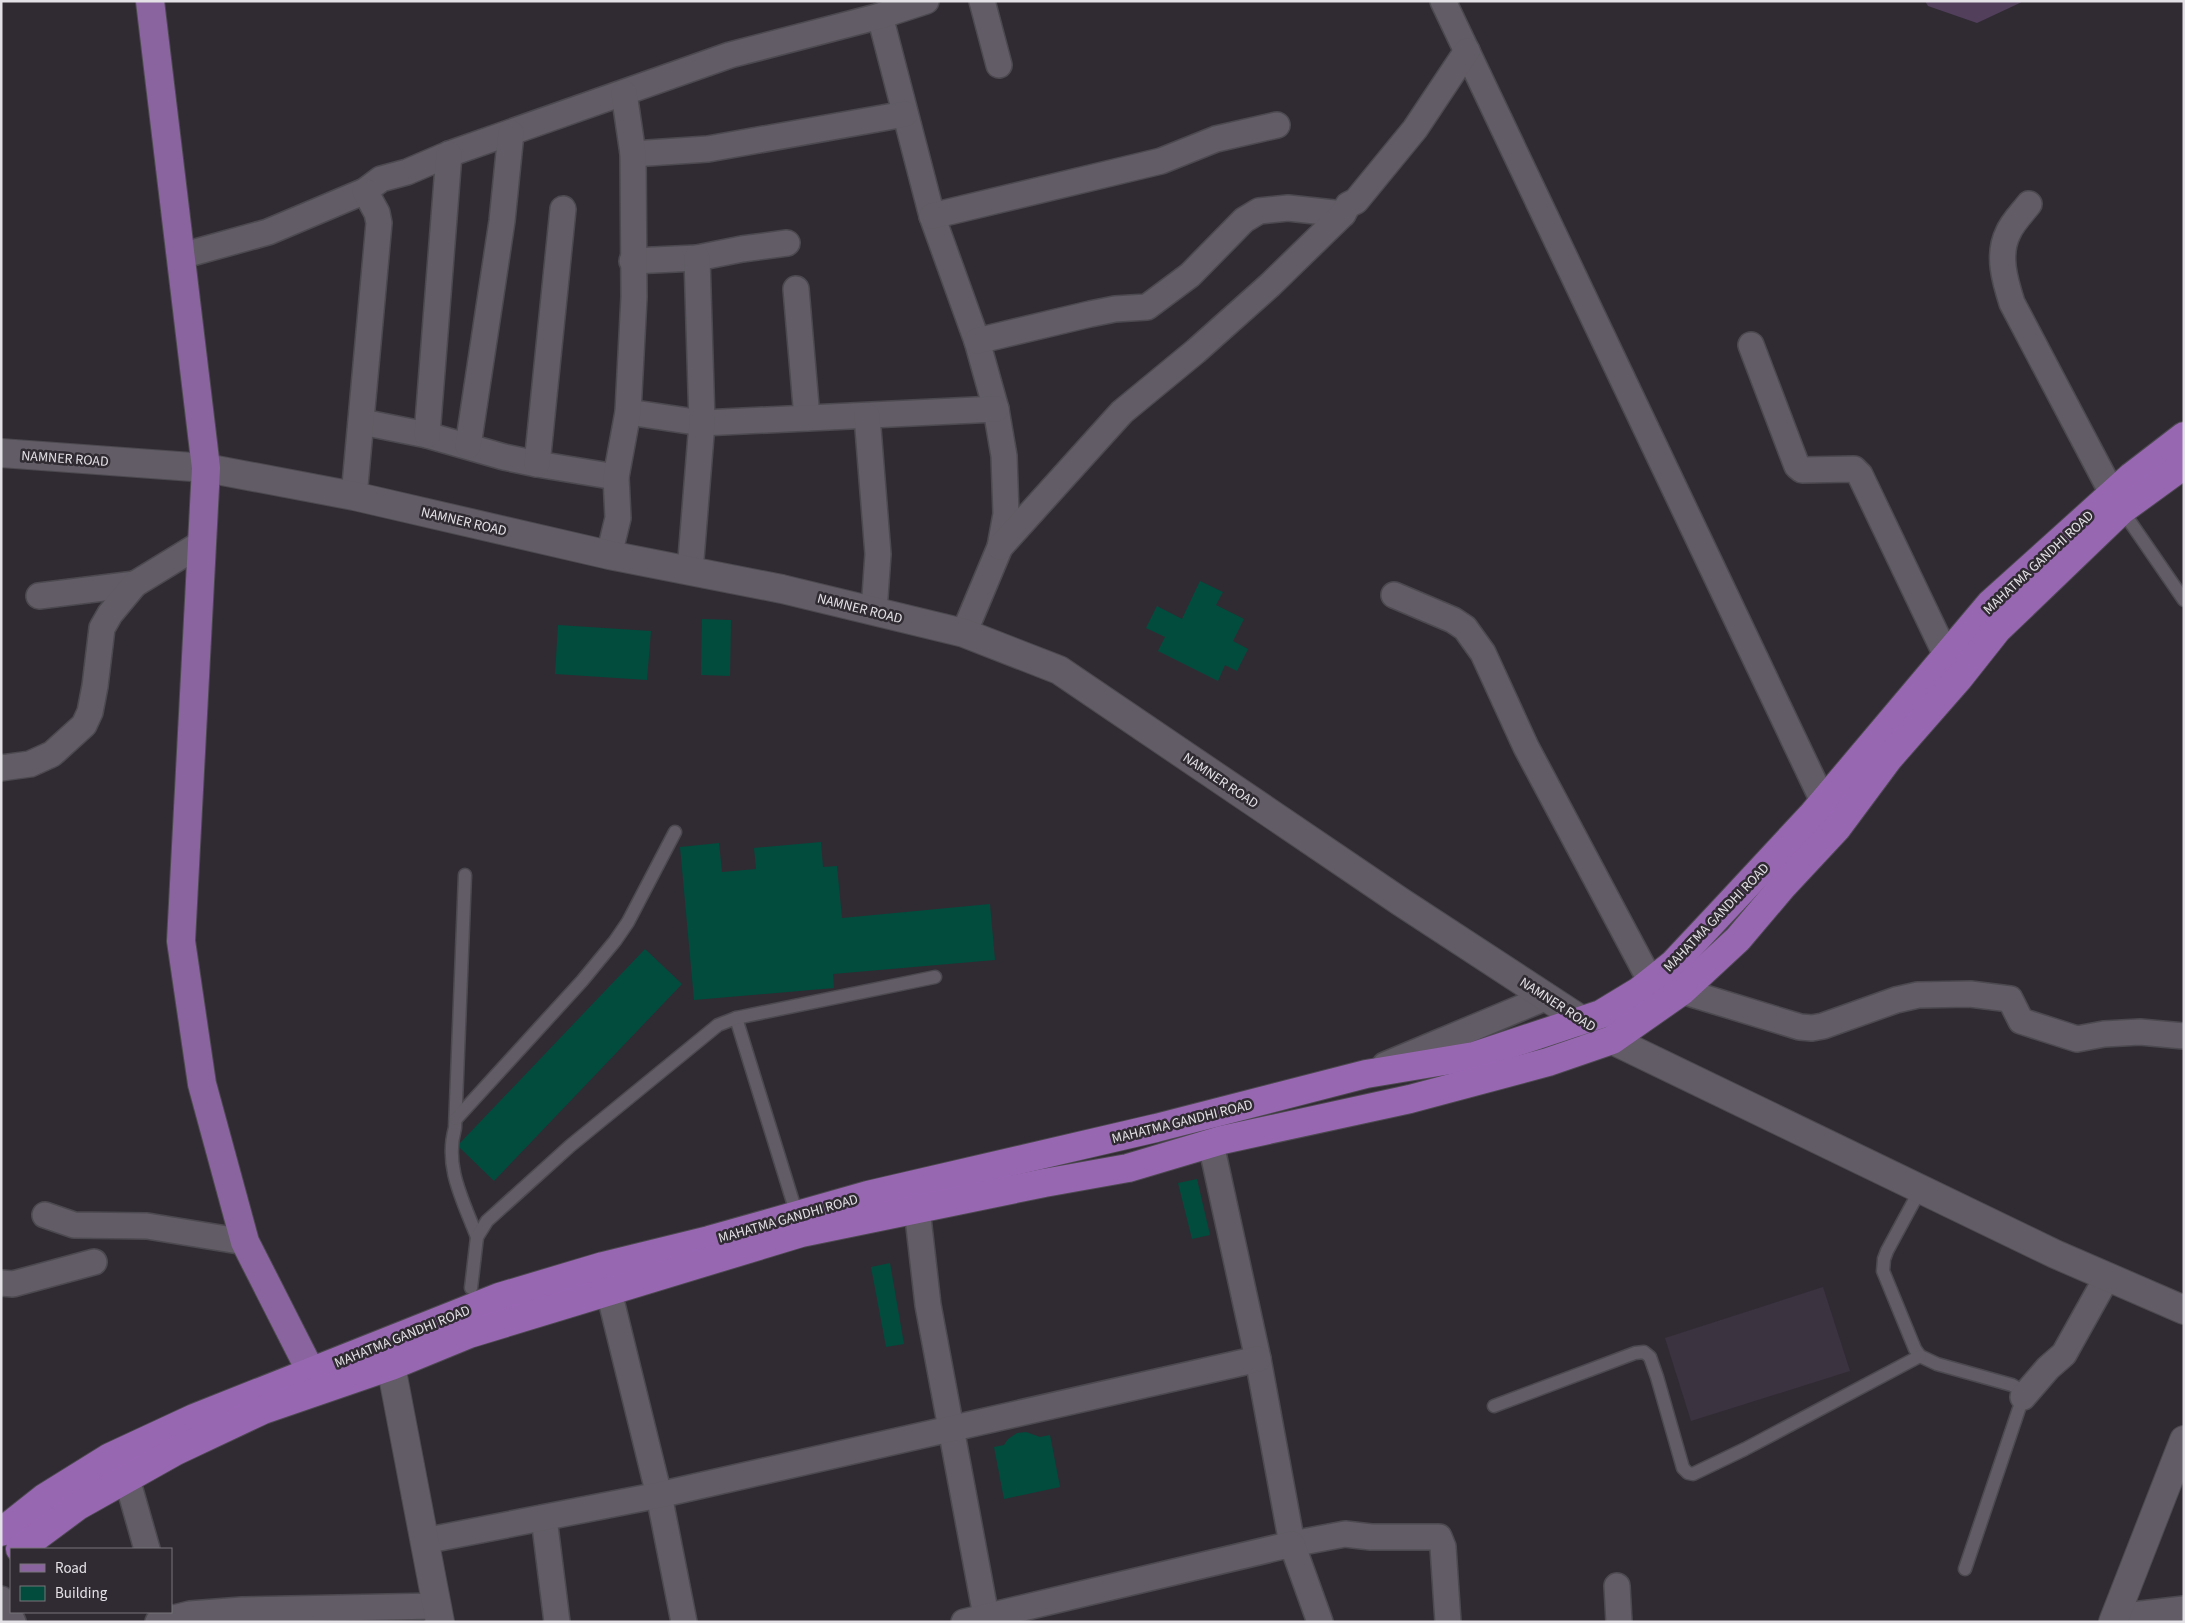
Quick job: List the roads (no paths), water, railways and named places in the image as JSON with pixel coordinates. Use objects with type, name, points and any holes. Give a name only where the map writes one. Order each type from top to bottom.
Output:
[{"type":"highway","name":"MAHATMA GANDHI ROAD","points":[[1,1532],[44,1498],[110,1457],[194,1418],[314,1381],[387,1355],[469,1334],[801,1233],[1128,1168],[1211,1144],[1419,1096],[1548,1062],[1612,1040],[1682,991],[1738,939],[1782,887],[1837,828],[1889,758],[1997,630],[2117,502],[2184,436]]},
{"type":"highway","name":"MAHATMA GANDHI ROAD","points":[[387,1355],[499,1297],[603,1266],[868,1195],[1156,1128],[1358,1076],[1474,1056],[1601,1014],[1650,982],[1680,957],[1823,801],[1990,604],[2117,502],[2184,465]]},
{"type":"highway","name":"MAHATMA GANDHI ROAD","points":[[21,1548],[78,1506],[127,1478],[176,1451],[263,1410],[314,1381]]},
{"type":"main road","points":[[150,1],[206,468],[181,941],[202,1084],[246,1242],[314,1381]]},
{"type":"main road","name":"NAMNER ROAD","points":[[1,453],[206,468],[354,496],[609,555],[782,589],[964,633],[1059,670],[1401,902],[1612,1040],[1920,1190],[2106,1277],[2184,1310]]},
{"type":"main road","points":[[387,1355],[438,1614]]},
{"type":"main road","points":[[2114,1620],[2184,1440]]},
{"type":"street","points":[[181,256],[268,232],[365,191],[381,179],[407,172],[449,154],[730,55],[880,16],[926,1]]},
{"type":"street","points":[[982,1],[999,65]]},
{"type":"street","points":[[1443,1],[1823,801]]},
{"type":"street","points":[[880,16],[932,216],[977,341],[996,408],[1004,456],[1006,514],[1000,547],[964,633]]},
{"type":"street","points":[[1000,547],[1122,412],[1248,304],[1343,214],[1348,205],[1356,201],[1415,129],[1467,51]]},
{"type":"street","points":[[609,555],[618,518],[616,477],[628,412],[634,297],[632,261],[634,245],[633,154],[624,93]]},
{"type":"street","points":[[633,154],[708,149],[905,114]]},
{"type":"street","points":[[932,216],[1161,161],[1216,139],[1277,125]]},
{"type":"street","points":[[468,446],[502,221],[511,133]]},
{"type":"street","points":[[427,435],[449,154]]},
{"type":"street","points":[[354,496],[379,223],[365,191]]},
{"type":"street","points":[[2029,204],[2007,233],[2003,257],[2004,281],[2012,303],[2117,502]]},
{"type":"street","points":[[977,341],[1107,311],[1147,307],[1190,275],[1244,220],[1259,211],[1288,208],[1343,214]]},
{"type":"street","points":[[537,464],[563,209]]},
{"type":"street","points":[[632,261],[697,258],[787,243]]},
{"type":"street","points":[[690,571],[702,423],[697,258]]},
{"type":"street","points":[[796,289],[807,418]]},
{"type":"street","points":[[1751,346],[1797,466],[1802,470],[1854,469],[1857,472],[1946,655]]},
{"type":"street","points":[[628,412],[702,423],[996,408]]},
{"type":"street","points":[[867,416],[878,554],[874,611]]},
{"type":"street","points":[[362,422],[427,435],[537,464],[616,477]]},
{"type":"street","points":[[1,768],[30,764],[52,754],[84,725],[90,712],[94,695],[102,628],[110,614],[135,584],[202,543]]},
{"type":"street","points":[[39,596],[135,584]]},
{"type":"street","points":[[1394,595],[1453,620],[1465,628],[1483,652],[1526,748],[1650,982]]},
{"type":"street","points":[[1682,991],[1800,1027],[1823,1026],[1896,1000],[1918,995],[1970,994],[2010,999],[2021,1021],[2066,1036],[2077,1038],[2104,1034],[2153,1032],[2184,1036]]},
{"type":"street","points":[[1358,1076],[1546,996]]},
{"type":"street","points":[[1211,1144],[1258,1359],[1292,1544],[1320,1622]]},
{"type":"street","points":[[904,1212],[928,1305],[952,1428],[975,1619],[1292,1544],[1345,1534],[1371,1537],[1439,1537],[1443,1546],[1448,1622]]},
{"type":"street","points":[[45,1215],[74,1225],[147,1226],[246,1242]]},
{"type":"street","points":[[1,1283],[13,1284],[94,1262]]},
{"type":"street","points":[[2023,1397],[2048,1368],[2064,1354],[2106,1277]]},
{"type":"street","points":[[609,1292],[659,1495],[684,1622]]},
{"type":"street","points":[[424,1542],[659,1495],[1258,1359]]},
{"type":"street","points":[[127,1478],[147,1548]]},
{"type":"street","points":[[544,1518],[557,1622]]},
{"type":"street","points":[[1617,1586],[1620,1622]]},
{"type":"street","points":[[1,1599],[13,1622]]},
{"type":"street","points":[[2114,1620],[2184,1609]]},
{"type":"street","points":[[174,1618],[242,1610],[305,1616],[438,1614]]},
{"type":"lane","points":[[2117,502],[2184,600]]},
{"type":"lane","points":[[456,1119],[582,981],[615,941],[628,922],[675,832]]},
{"type":"lane","points":[[465,876],[456,1128],[450,1144],[452,1169],[476,1237],[471,1288]]},
{"type":"lane","points":[[476,1237],[487,1221],[570,1146],[718,1024],[736,1018],[935,976]]},
{"type":"lane","points":[[736,1018],[797,1215]]},
{"type":"lane","points":[[1920,1190],[1887,1251],[1883,1271],[1915,1349],[1920,1356],[1937,1364],[2012,1385],[2020,1389],[2023,1397],[1965,1569]]},
{"type":"lane","points":[[1494,1406],[1644,1352],[1650,1357],[1656,1371],[1682,1468],[1688,1473],[1693,1474],[1745,1449],[1920,1356]]}]
